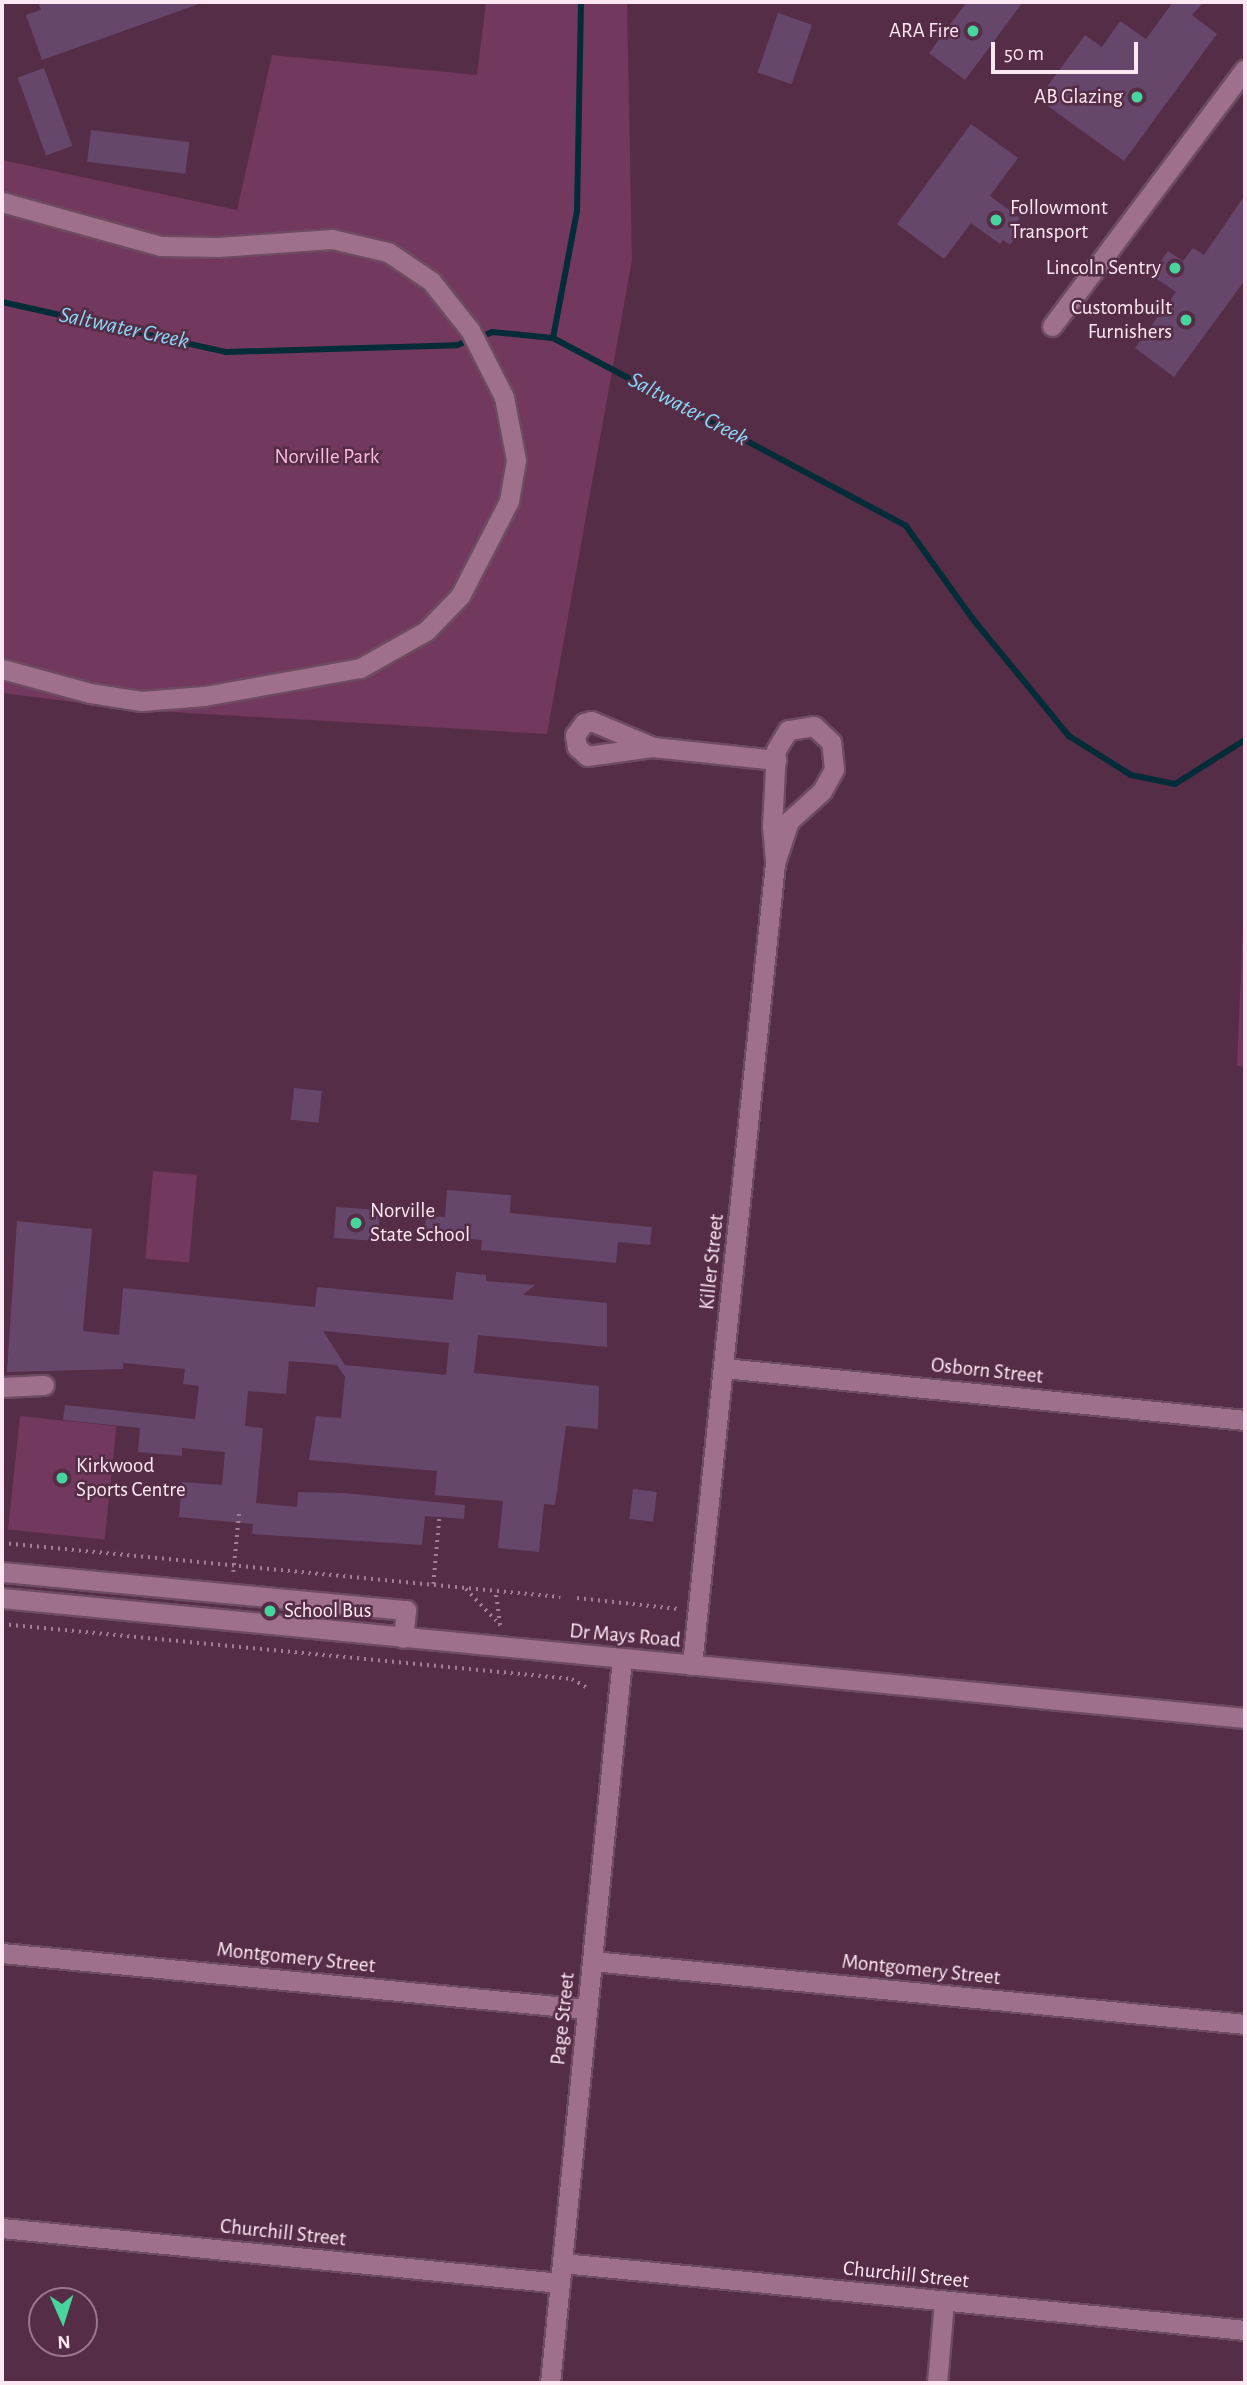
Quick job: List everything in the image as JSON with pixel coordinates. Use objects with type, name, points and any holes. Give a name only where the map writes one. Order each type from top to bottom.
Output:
[{"type":"street","points":[[1052,326],[1245,69]]},
{"type":"street","points":[[2,202],[161,246],[218,247],[300,238],[360,244],[411,265],[431,281],[470,330],[504,397],[514,437],[509,501],[460,596],[408,644],[335,674],[171,700],[118,699],[2,669]]},
{"type":"street","points":[[796,726],[822,730],[834,752],[828,783],[789,821],[775,863],[772,826],[776,760],[782,735],[796,726]]},
{"type":"street","points":[[653,747],[776,760]]},
{"type":"street","name":"Killer Street","points":[[692,1665],[775,863]]},
{"type":"street","name":"Osborn Street","points":[[724,1368],[1245,1420]]},
{"type":"street","points":[[2,1387],[44,1385]]},
{"type":"street","points":[[2,1572],[407,1610],[403,1638]]},
{"type":"street","name":"Dr Mays Road","points":[[2,1598],[1245,1718]]},
{"type":"street","name":"Page Street","points":[[550,2383],[622,1659]]},
{"type":"street","name":"Montgomery Street","points":[[2,1953],[587,2009]]},
{"type":"street","name":"Montgomery Street","points":[[592,1961],[1245,2024]]},
{"type":"street","name":"Churchill Street","points":[[2,2228],[560,2283]]},
{"type":"street","name":"Churchill Street","points":[[562,2263],[1245,2330]]},
{"type":"street","points":[[937,2383],[944,2302]]},
{"type":"path","points":[[233,1572],[239,1513]]},
{"type":"path","points":[[433,1584],[439,1519]]},
{"type":"path","points":[[2,1542],[560,1597]]},
{"type":"path","points":[[465,1587],[500,1625],[495,1590]]},
{"type":"path","points":[[577,1598],[687,1610]]},
{"type":"path","points":[[2,1624],[572,1679],[589,1689]]},
{"type":"path","points":[[495,1672],[496,1666]]},
{"type":"green space","name":"Norville Park","points":[[486,2],[627,2],[632,260],[547,734],[138,710],[2,693],[2,160],[237,210],[272,55],[477,75]]},
{"type":"green space","points":[[1245,877],[1245,1067],[1237,1066]]},
{"type":"green space","points":[[153,1171],[197,1175],[189,1262],[145,1259]]},
{"type":"green space","name":"Kirkwood Sports Centre","points":[[20,1416],[116,1426],[105,1540],[8,1529]]},
{"type":"building","points":[[38,2],[199,4],[42,60],[26,15],[41,10]]},
{"type":"building","name":"ARA Fire","points":[[967,2],[1023,2],[965,80],[929,53]]},
{"type":"building","name":"AB Glazing","points":[[1173,2],[1204,2],[1192,15],[1217,34],[1124,161],[1038,99],[1085,35],[1102,47],[1120,21],[1146,39]]},
{"type":"building","points":[[778,13],[812,25],[792,84],[757,73]]},
{"type":"building","points":[[44,68],[72,146],[46,156],[18,78]]},
{"type":"building","points":[[971,124],[1018,158],[990,196],[1020,218],[1016,222],[1023,227],[1010,245],[1003,240],[1000,244],[971,223],[944,259],[897,224]]},
{"type":"building","points":[[91,130],[189,142],[185,174],[87,162]]},
{"type":"building","name":"Custombuilt Furnishers","points":[[1245,195],[1245,280],[1174,377],[1135,348],[1176,292],[1151,275],[1168,251],[1183,261],[1193,248],[1204,255]]},
{"type":"building","points":[[294,1088],[322,1091],[319,1123],[291,1120]]},
{"type":"building","points":[[447,1190],[511,1195],[510,1213],[652,1227],[650,1245],[618,1242],[616,1263],[481,1250],[482,1240],[424,1234],[426,1216],[445,1217]]},
{"type":"building","points":[[336,1207],[380,1210],[378,1241],[334,1238]]},
{"type":"building","points":[[17,1221],[92,1229],[83,1331],[119,1335],[123,1288],[315,1307],[317,1287],[453,1300],[456,1272],[486,1275],[486,1281],[535,1285],[523,1295],[607,1303],[607,1347],[478,1335],[474,1373],[599,1386],[598,1429],[566,1426],[555,1505],[544,1504],[539,1552],[498,1548],[503,1501],[435,1495],[437,1471],[309,1460],[316,1416],[341,1418],[345,1377],[337,1365],[289,1361],[286,1394],[248,1391],[245,1426],[263,1428],[256,1503],[297,1507],[298,1492],[344,1493],[465,1505],[464,1519],[425,1516],[422,1545],[252,1534],[253,1524],[179,1517],[182,1482],[222,1485],[225,1452],[182,1448],[182,1456],[138,1452],[140,1428],[63,1420],[65,1405],[195,1419],[199,1386],[183,1384],[185,1369],[123,1363],[123,1369],[7,1372]],"holes":[[[323,1331],[449,1343],[446,1375],[345,1365]]]},
{"type":"building","points":[[633,1489],[657,1492],[653,1522],[629,1519]]},
{"type":"waterway","points":[[553,338],[577,211],[581,2]]},
{"type":"waterway","name":"Saltwater Creek","points":[[2,302],[226,352],[457,345],[492,332],[553,338],[906,526],[972,618],[1069,736],[1131,775],[1175,784],[1245,740]]},
{"type":"place","name":"ARA Fire","points":[[973,31]]},
{"type":"place","name":"AB Glazing","points":[[1137,97]]},
{"type":"place","name":"Followmont Transport","points":[[996,220]]},
{"type":"place","name":"Lincoln Sentry","points":[[1175,268]]},
{"type":"place","name":"Custombuilt Furnishers","points":[[1186,320]]},
{"type":"place","name":"Norville State School","points":[[356,1223]]},
{"type":"place","name":"Kirkwood Sports Centre","points":[[62,1478]]},
{"type":"place","name":"School Bus","points":[[270,1611]]}]
